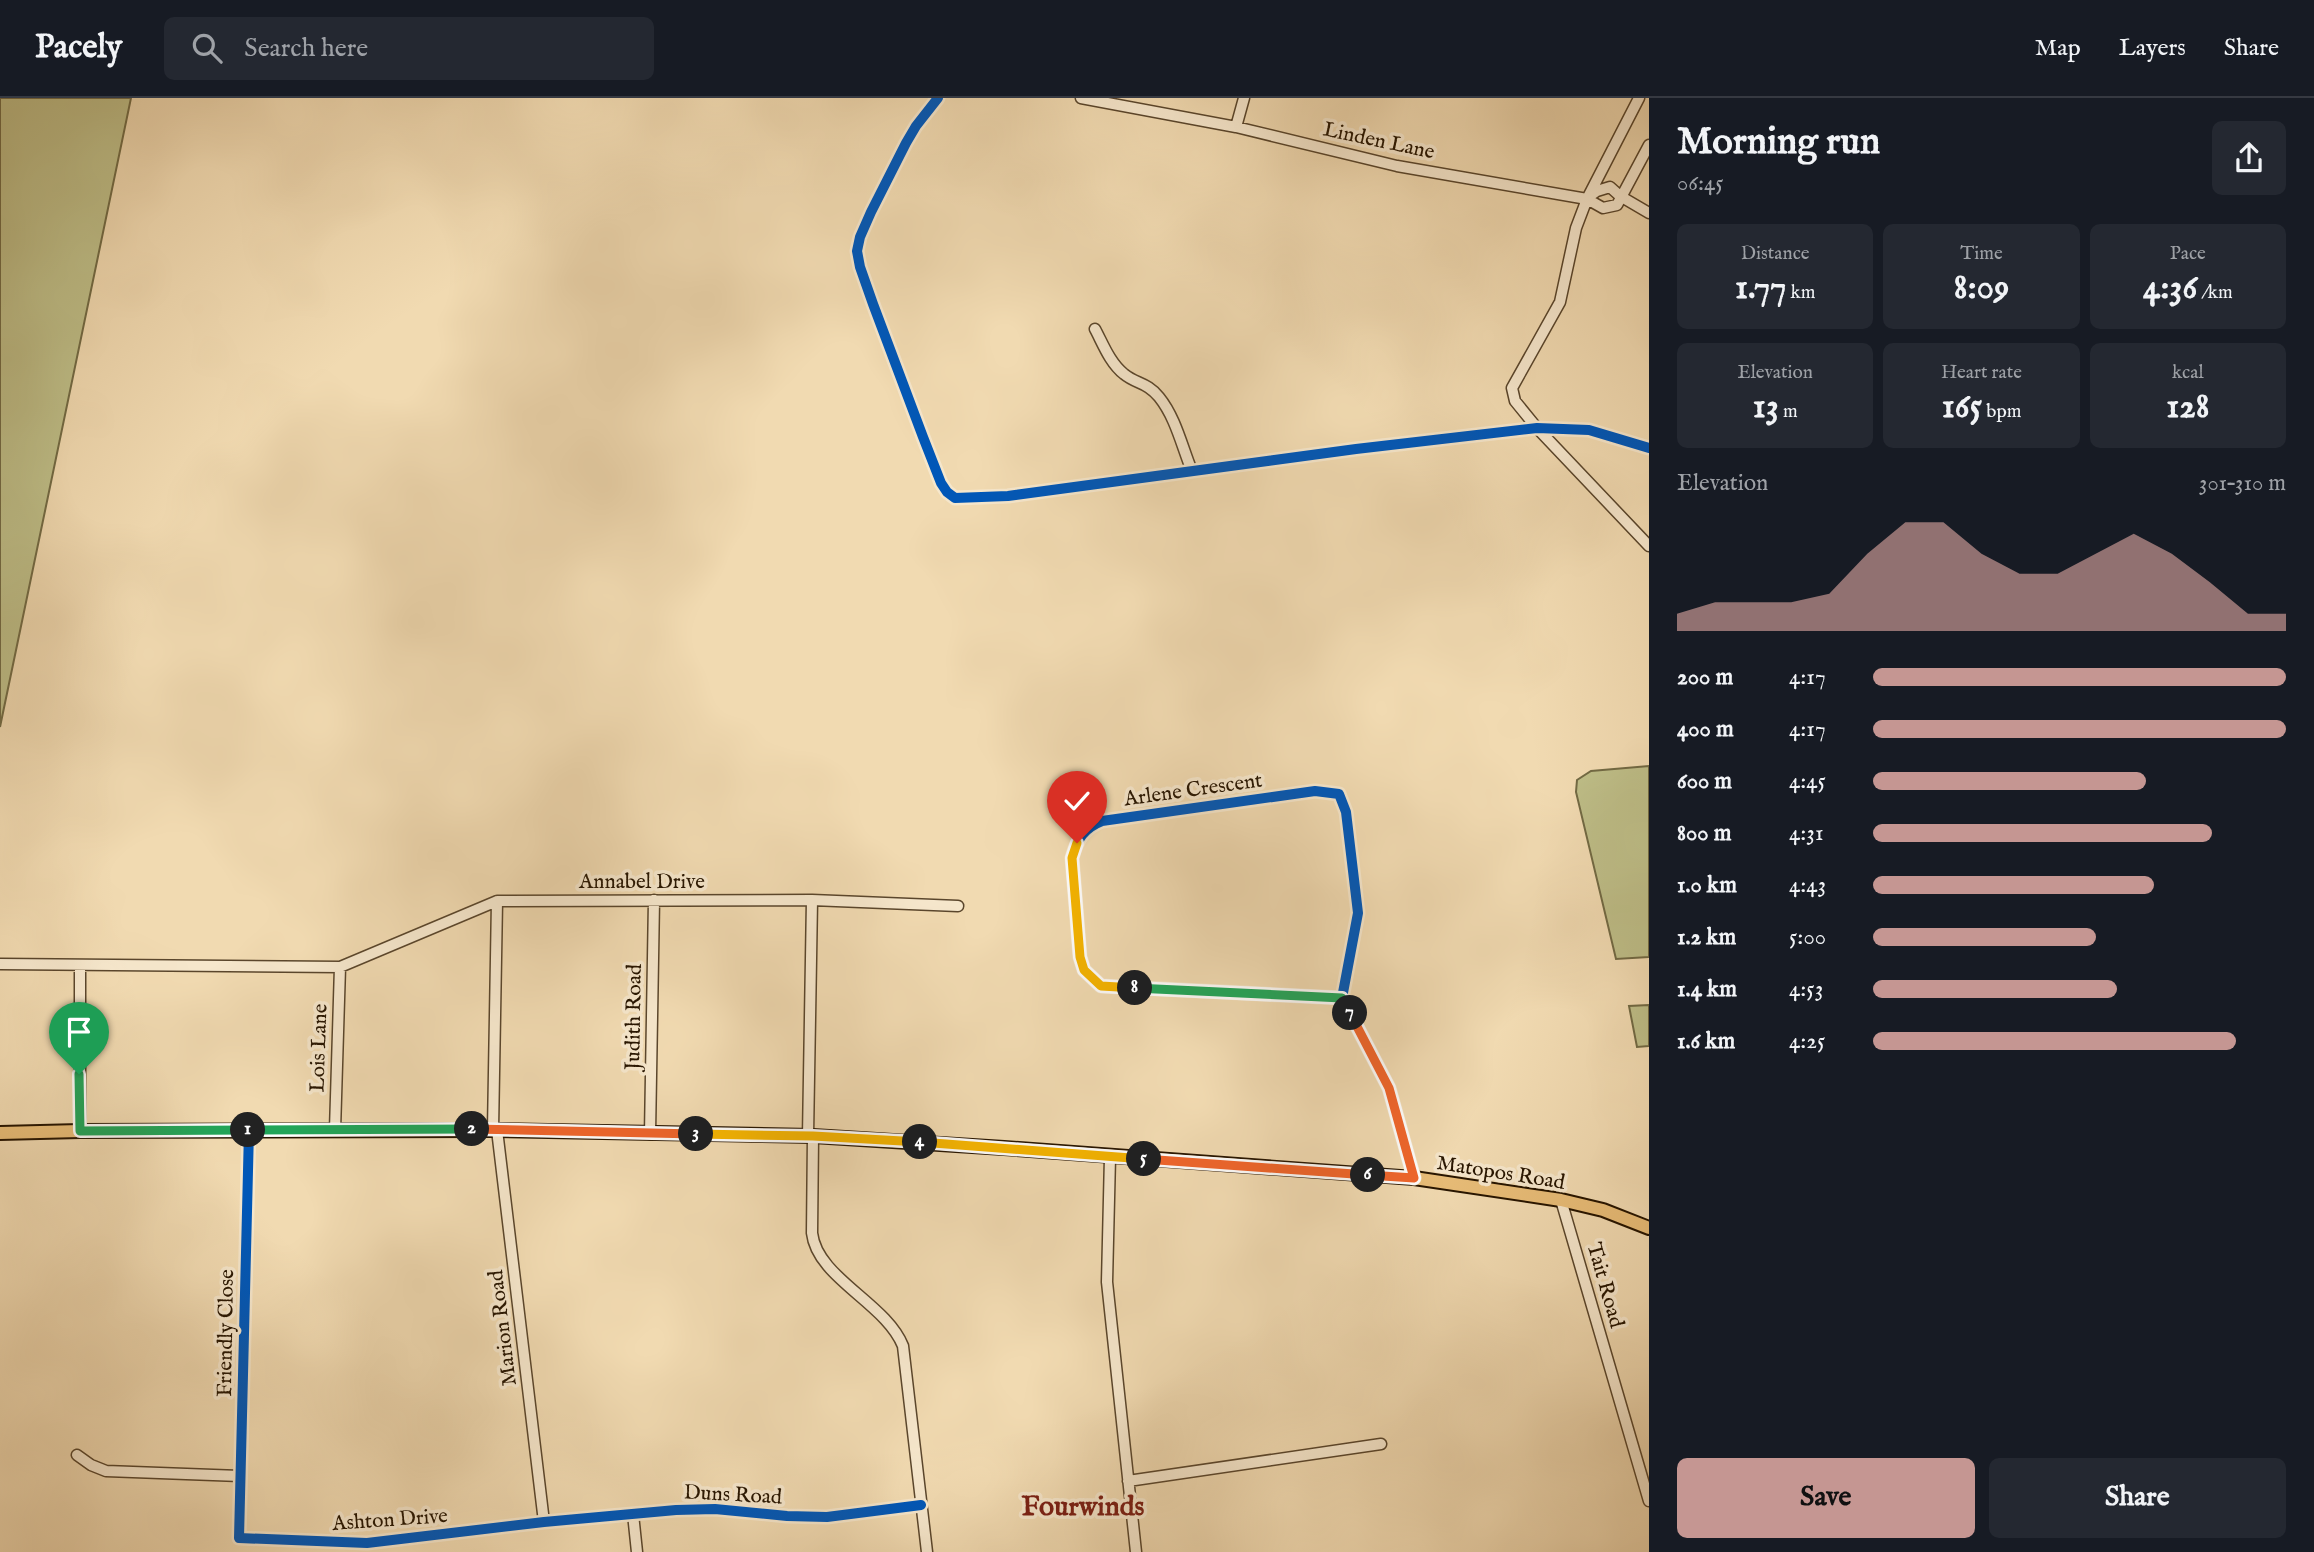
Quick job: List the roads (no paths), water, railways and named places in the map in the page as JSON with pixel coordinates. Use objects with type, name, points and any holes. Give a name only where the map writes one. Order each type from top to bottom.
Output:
[{"type":"main road","name":"Matopos Road","points":[[0,1133],[495,1130],[810,1136],[1414,1178],[1561,1200],[1603,1210],[1649,1228]]},
{"type":"street","points":[[938,98],[906,143],[871,212],[857,251],[877,316],[923,437],[947,492],[956,498],[1008,496],[1537,428],[1589,430],[1649,448]]},
{"type":"street","name":"Linden Lane","points":[[1081,98],[1236,127],[1397,166],[1587,199],[1597,206],[1608,208],[1617,205],[1620,196]]},
{"type":"street","points":[[1236,127],[1244,98]]},
{"type":"street","points":[[1639,98],[1587,199],[1576,228],[1560,302],[1512,388],[1515,401],[1537,428],[1649,546]]},
{"type":"street","points":[[1620,196],[1649,145]]},
{"type":"street","points":[[1604,162],[1605,188]]},
{"type":"street","points":[[1587,199],[1610,187],[1620,196],[1649,212]]},
{"type":"street","points":[[1095,329],[1121,372],[1143,383],[1161,399],[1171,415],[1192,471]]},
{"type":"street","name":"Arlene Crescent","points":[[1315,791],[1339,794],[1346,813],[1358,913],[1342,998],[1101,986],[1084,970],[1080,957],[1072,858],[1083,833],[1090,826],[1102,821],[1315,791]]},
{"type":"street","points":[[812,900],[810,1136],[814,1246],[824,1262],[900,1337],[905,1353],[927,1552]]},
{"type":"street","name":"Annabel Drive","points":[[340,967],[497,901],[812,900],[958,905]]},
{"type":"street","name":"Marion Road","points":[[497,901],[495,1130],[544,1522]]},
{"type":"street","name":"Judith Road","points":[[650,1134],[654,901]]},
{"type":"street","points":[[0,964],[340,967]]},
{"type":"street","points":[[80,966],[80,1131]]},
{"type":"street","name":"Lois Lane","points":[[335,1130],[340,967]]},
{"type":"street","points":[[1342,998],[1389,1088],[1414,1178]]},
{"type":"street","name":"Friendly Close","points":[[239,1538],[249,1130]]},
{"type":"street","points":[[1110,1157],[1107,1282],[1136,1552]]},
{"type":"street","name":"Tait Road","points":[[1561,1200],[1649,1500]]},
{"type":"street","points":[[1128,1481],[1381,1444]]},
{"type":"street","points":[[77,1455],[106,1471],[240,1476]]},
{"type":"street","name":"Duns Road","points":[[544,1522],[715,1509],[827,1517],[921,1505]]},
{"type":"street","points":[[633,1514],[637,1552]]},
{"type":"street","name":"Ashton Drive","points":[[239,1538],[367,1543],[544,1522]]},
{"type":"district","name":"Fourwinds","points":[[1083,1505]]}]
